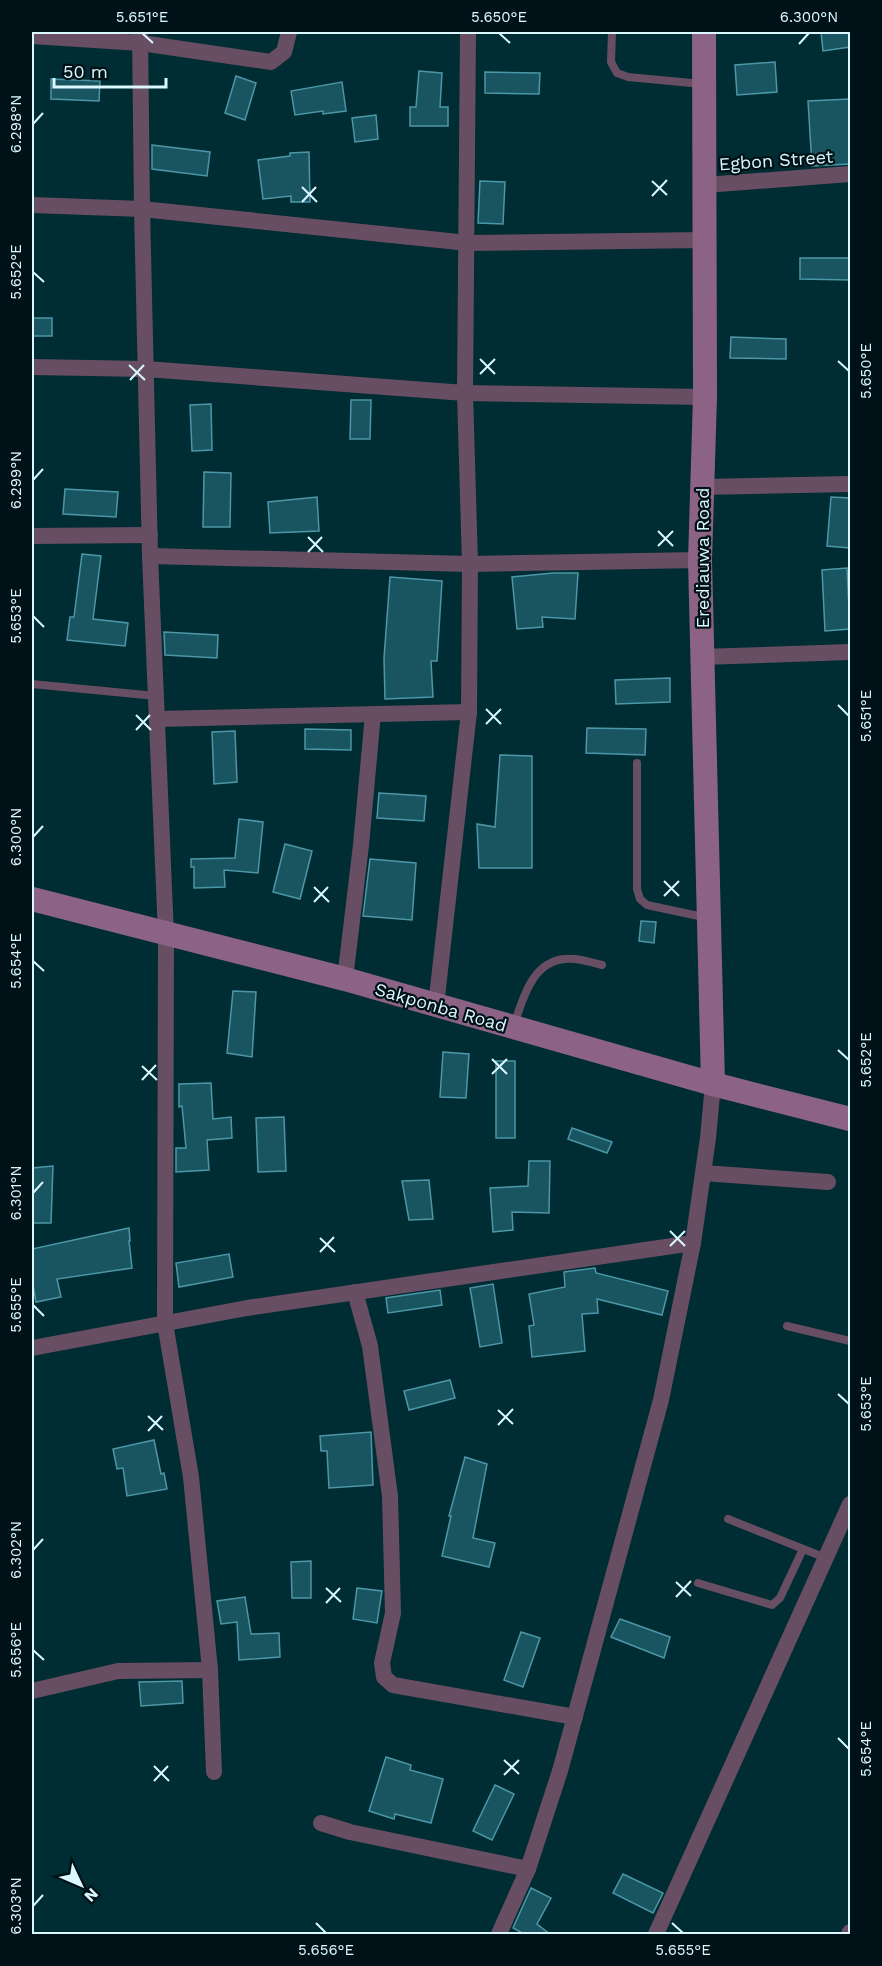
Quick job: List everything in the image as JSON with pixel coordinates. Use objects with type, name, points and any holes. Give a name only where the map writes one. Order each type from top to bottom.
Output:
[{"type":"street","points":[[32,36],[141,37],[271,62],[284,52],[290,32]]},
{"type":"street","points":[[436,1006],[469,712],[470,564],[465,393],[468,32]]},
{"type":"street","name":"Erediauwa Road","points":[[704,32],[705,397],[700,560],[713,1084]]},
{"type":"street","points":[[141,37],[142,209],[150,556],[166,935],[165,1323],[191,1477],[210,1670],[214,1772]]},
{"type":"street","name":"Egbon Street","points":[[705,185],[850,174]]},
{"type":"street","points":[[32,205],[142,209],[468,243],[705,240]]},
{"type":"street","points":[[32,367],[146,369],[465,393],[705,397]]},
{"type":"street","points":[[702,487],[850,484]]},
{"type":"street","points":[[32,536],[150,535]]},
{"type":"street","points":[[150,556],[470,564],[700,560]]},
{"type":"street","points":[[701,657],[850,652]]},
{"type":"street","points":[[157,719],[469,712]]},
{"type":"street","points":[[345,979],[360,856],[373,714]]},
{"type":"street","name":"Sakponba Road","points":[[32,899],[345,979],[713,1084],[850,1119]]},
{"type":"street","points":[[499,1935],[528,1869],[560,1771],[661,1400],[693,1243],[713,1084]]},
{"type":"street","points":[[703,1173],[828,1182]]},
{"type":"street","points":[[32,1348],[165,1323],[355,1292],[693,1243]]},
{"type":"street","points":[[355,1292],[370,1346],[390,1496],[393,1613],[382,1663],[384,1677],[393,1685],[575,1717]]},
{"type":"street","points":[[656,1935],[850,1504]]},
{"type":"street","points":[[32,1691],[118,1671],[210,1670]]},
{"type":"street","points":[[321,1823],[350,1832],[528,1869]]},
{"type":"lane","points":[[612,32],[611,62],[617,73],[628,77],[704,85]]},
{"type":"lane","points":[[32,684],[156,696]]},
{"type":"lane","points":[[637,763],[637,889],[640,899],[647,905],[709,918]]},
{"type":"lane","points":[[513,1028],[528,985],[539,972],[555,960],[574,958],[603,965]]},
{"type":"lane","points":[[787,1326],[850,1341]]},
{"type":"lane","points":[[728,1519],[826,1558]]},
{"type":"lane","points":[[698,1583],[772,1605],[780,1598],[803,1549]]},
{"type":"building","points":[[821,32],[850,32],[850,47],[823,51]]},
{"type":"building","points":[[775,62],[777,92],[737,95],[735,65]]},
{"type":"building","points":[[419,71],[442,73],[440,107],[448,107],[448,126],[410,126],[410,107],[416,107]]},
{"type":"building","points":[[485,72],[540,73],[539,94],[485,93]]},
{"type":"building","points":[[236,76],[256,83],[245,120],[225,113]]},
{"type":"building","points":[[51,79],[100,81],[99,101],[51,99]]},
{"type":"building","points":[[342,82],[346,111],[295,115],[291,91]]},
{"type":"building","points":[[850,99],[850,164],[812,166],[808,101]]},
{"type":"building","points":[[376,115],[378,139],[355,142],[352,118]]},
{"type":"building","points":[[152,145],[210,152],[207,176],[152,169]]},
{"type":"building","points":[[309,152],[310,202],[291,202],[291,196],[263,199],[258,160],[290,156],[290,153]]},
{"type":"building","points":[[480,181],[505,182],[503,224],[478,223]]},
{"type":"building","points":[[800,258],[850,258],[850,280],[800,279]]},
{"type":"building","points":[[32,318],[52,318],[52,336],[32,336]]},
{"type":"building","points":[[731,337],[786,339],[786,359],[730,358]]},
{"type":"building","points":[[351,400],[371,400],[370,439],[350,439]]},
{"type":"building","points":[[211,404],[212,450],[192,451],[190,405]]},
{"type":"building","points":[[204,472],[231,473],[230,527],[203,527]]},
{"type":"building","points":[[65,489],[118,492],[116,517],[63,514]]},
{"type":"building","points":[[317,497],[319,531],[270,533],[268,502]]},
{"type":"building","points":[[831,497],[850,498],[850,548],[827,546]]},
{"type":"building","points":[[82,554],[101,556],[93,619],[128,623],[125,646],[67,640],[70,617],[74,617]]},
{"type":"building","points":[[847,568],[850,629],[825,631],[822,570]]},
{"type":"building","points":[[578,573],[575,619],[542,617],[543,627],[517,629],[512,577]]},
{"type":"building","points":[[390,577],[442,581],[437,661],[431,661],[433,697],[385,699],[384,658]]},
{"type":"building","points":[[164,632],[218,635],[217,658],[165,655]]},
{"type":"building","points":[[670,678],[670,702],[616,704],[615,680]]},
{"type":"building","points":[[587,728],[646,729],[645,755],[586,753]]},
{"type":"building","points":[[305,729],[351,730],[351,750],[305,749]]},
{"type":"building","points":[[235,731],[237,782],[214,784],[212,732]]},
{"type":"building","points":[[500,755],[532,756],[532,868],[479,868],[477,824],[495,827]]},
{"type":"building","points":[[379,793],[426,796],[424,821],[377,818]]},
{"type":"building","points":[[239,819],[263,822],[258,873],[224,870],[225,887],[194,888],[194,867],[191,867],[191,859],[235,858]]},
{"type":"building","points":[[285,844],[312,851],[300,899],[273,892]]},
{"type":"building","points":[[370,859],[416,863],[412,920],[363,916]]},
{"type":"building","points":[[641,921],[656,922],[654,943],[639,941]]},
{"type":"building","points":[[233,991],[256,992],[252,1057],[227,1053]]},
{"type":"building","points":[[443,1052],[469,1054],[466,1098],[440,1097]]},
{"type":"building","points":[[496,1061],[515,1061],[515,1138],[496,1138]]},
{"type":"building","points":[[211,1083],[213,1119],[231,1117],[232,1138],[207,1140],[209,1170],[176,1172],[176,1148],[186,1148],[182,1106],[179,1107],[179,1084]]},
{"type":"building","points":[[284,1117],[286,1171],[258,1172],[256,1118]]},
{"type":"building","points":[[572,1128],[612,1142],[607,1153],[568,1139]]},
{"type":"building","points":[[529,1161],[550,1161],[549,1213],[512,1212],[513,1230],[493,1232],[490,1188],[528,1186]]},
{"type":"building","points":[[53,1166],[51,1223],[33,1223],[32,1168]]},
{"type":"building","points":[[429,1180],[433,1219],[409,1220],[402,1181]]},
{"type":"building","points":[[129,1228],[132,1268],[57,1279],[61,1297],[36,1302],[32,1280],[32,1249]]},
{"type":"building","points":[[229,1254],[233,1277],[179,1287],[176,1263]]},
{"type":"building","points":[[595,1268],[596,1273],[668,1291],[662,1315],[597,1299],[598,1313],[582,1314],[585,1351],[532,1357],[529,1326],[534,1325],[529,1294],[565,1287],[564,1272]]},
{"type":"building","points":[[493,1284],[502,1343],[480,1347],[470,1288]]},
{"type":"building","points":[[440,1290],[442,1305],[388,1313],[386,1298]]},
{"type":"building","points":[[450,1380],[455,1398],[409,1410],[404,1391]]},
{"type":"building","points":[[371,1432],[373,1485],[329,1488],[327,1451],[321,1451],[320,1436]]},
{"type":"building","points":[[154,1440],[161,1474],[164,1473],[167,1489],[127,1496],[123,1468],[117,1469],[113,1449]]},
{"type":"building","points":[[465,1457],[487,1464],[473,1538],[495,1543],[489,1567],[442,1556],[451,1516],[449,1516]]},
{"type":"building","points":[[311,1561],[311,1598],[292,1598],[291,1562]]},
{"type":"building","points":[[357,1588],[382,1591],[377,1623],[353,1619]]},
{"type":"building","points":[[245,1597],[251,1634],[279,1633],[280,1657],[239,1660],[237,1622],[221,1624],[217,1601]]},
{"type":"building","points":[[620,1619],[670,1637],[664,1658],[611,1637]]},
{"type":"building","points":[[521,1632],[540,1638],[523,1687],[504,1680]]},
{"type":"building","points":[[182,1681],[183,1703],[141,1706],[139,1682]]},
{"type":"building","points":[[386,1757],[411,1765],[410,1770],[443,1779],[431,1823],[395,1814],[394,1819],[369,1811]]},
{"type":"building","points":[[495,1785],[514,1794],[492,1840],[473,1831]]},
{"type":"building","points":[[623,1874],[663,1893],[653,1913],[613,1893]]},
{"type":"building","points":[[531,1888],[551,1898],[537,1924],[551,1935],[526,1935],[513,1928]]}]
